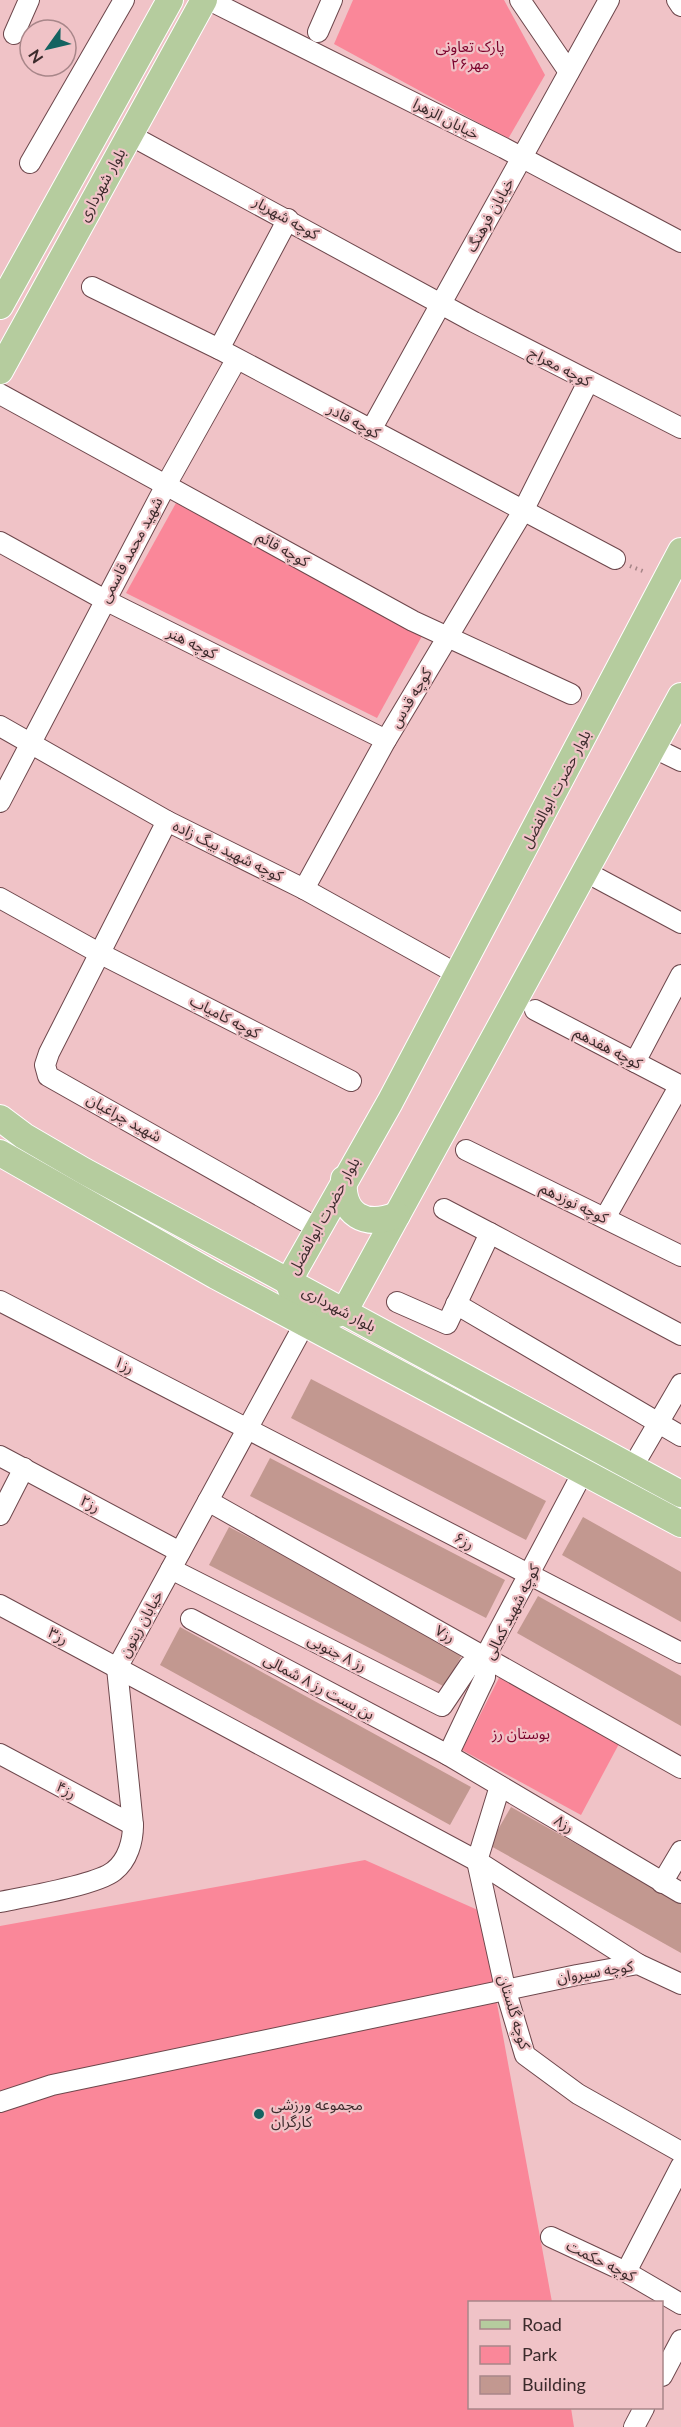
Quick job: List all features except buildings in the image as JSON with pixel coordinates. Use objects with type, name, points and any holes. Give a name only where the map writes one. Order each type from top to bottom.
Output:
[{"type":"main road","name":"بلوار شهرداری","points":[[0,306],[170,0]]},
{"type":"main road","name":"بلوار شهرداری","points":[[0,371],[204,0]]},
{"type":"main road","name":"بلوار حضرت ابوالفضل","points":[[305,1323],[288,1282],[390,1101],[681,551]]},
{"type":"main road","points":[[305,1323],[344,1312],[681,696]]},
{"type":"main road","name":"بلوار شهرداری","points":[[0,1118],[24,1136],[84,1171],[681,1494]]},
{"type":"main road","name":"بلوار شهرداری","points":[[0,1153],[305,1323],[681,1524]]},
{"type":"main road","points":[[344,1179],[345,1201],[358,1216],[376,1221],[397,1215]]},
{"type":"street","points":[[14,34],[29,0]]},
{"type":"street","points":[[30,163],[124,0]]},
{"type":"street","name":"خیابان الزهرا","points":[[209,0],[522,158],[681,242]]},
{"type":"street","points":[[318,32],[333,0]]},
{"type":"street","points":[[520,0],[569,72]]},
{"type":"street","name":"خیابان فرهنگ","points":[[371,430],[609,0]]},
{"type":"street","points":[[677,0],[681,6]]},
{"type":"street","name":"کوچه شهریار","points":[[130,135],[441,304]]},
{"type":"street","name":"شهید محمد قاسمی","points":[[0,802],[166,485],[288,219]]},
{"type":"street","name":"کوچه قادر","points":[[92,287],[227,354],[615,559]]},
{"type":"street","name":"کوچه معراج","points":[[441,304],[588,382],[681,428]]},
{"type":"street","name":"کوچه قدس","points":[[304,889],[386,740],[523,511],[588,382]]},
{"type":"street","name":"کوچه قائم","points":[[0,394],[403,616],[571,694]]},
{"type":"street","name":"کوچه هنر","points":[[0,542],[105,600],[386,740]]},
{"type":"street","name":"کوچه شهید بیگ زاده","points":[[0,726],[167,820],[304,889],[456,974]]},
{"type":"street","points":[[652,747],[681,762]]},
{"type":"street","points":[[99,953],[167,820]]},
{"type":"street","points":[[584,871],[681,923]]},
{"type":"street","name":"کوچه کامیاب","points":[[0,898],[99,953],[351,1081]]},
{"type":"street","name":"شهید چراغیان","points":[[99,953],[49,1053],[45,1065],[48,1076],[317,1228]]},
{"type":"street","points":[[635,1062],[681,975]]},
{"type":"street","name":"کوچه هفدهم","points":[[535,1010],[680,1086]]},
{"type":"street","points":[[605,1218],[680,1086]]},
{"type":"street","name":"کوچه نوزدهم","points":[[466,1150],[681,1256]]},
{"type":"street","points":[[444,1209],[681,1335]]},
{"type":"street","points":[[397,1302],[447,1324],[490,1233]]},
{"type":"street","points":[[456,1304],[681,1436]]},
{"type":"street","name":"رز۱","points":[[3,1309],[248,1428]]},
{"type":"street","name":"خیابان زیتون","points":[[0,1902],[83,1884],[114,1871],[132,1845],[133,1825],[117,1668],[305,1323]]},
{"type":"street","points":[[632,1468],[681,1384]]},
{"type":"street","name":"رز۶","points":[[248,1428],[681,1653]]},
{"type":"street","name":"رز۲","points":[[0,1456],[24,1468],[175,1561]]},
{"type":"street","points":[[0,1515],[24,1468]]},
{"type":"street","name":"کوچه شهید کمالی","points":[[448,1755],[485,1677],[485,1658],[583,1472]]},
{"type":"street","name":"رز۷","points":[[208,1501],[681,1768]]},
{"type":"street","name":"رز ۸ جنوبی","points":[[175,1561],[442,1706],[469,1666],[485,1658]]},
{"type":"street","name":"رز۳","points":[[0,1605],[477,1861],[638,1964]]},
{"type":"street","name":"بن بست رز ۸ شمالی","points":[[191,1619],[448,1755]]},
{"type":"street","name":"رز۴","points":[[0,1754],[133,1825]]},
{"type":"street","name":"رز۸","points":[[448,1755],[681,1893]]},
{"type":"street","points":[[477,1861],[500,1786]]},
{"type":"street","points":[[662,1883],[681,1851]]},
{"type":"street","name":"کوچه گلستان","points":[[477,1861],[505,1988],[525,2055],[578,2094],[681,2152]]},
{"type":"street","name":"کوچه سیروان","points":[[0,2102],[52,2085],[505,1988],[638,1964],[681,1984]]},
{"type":"street","points":[[626,2272],[681,2166]]},
{"type":"street","name":"کوچه حکمت","points":[[551,2237],[626,2272],[681,2304]]},
{"type":"street","points":[[663,2374],[681,2340]]},
{"type":"street","points":[[634,2427],[643,2409]]},
{"type":"path","points":[[615,559],[665,582]]},
{"type":"green space","name":"پارک تعاونی مهر۲۶","points":[[353,0],[504,0],[545,75],[508,139],[334,44]]},
{"type":"green space","points":[[176,503],[422,636],[377,718],[126,593]]},
{"type":"green space","name":"بوستان رز","points":[[501,1674],[620,1742],[581,1815],[462,1750]]},
{"type":"green space","name":"مجموعه ورزشی کارگران","points":[[365,1860],[480,1911],[552,2301],[468,2301],[468,2409],[571,2409],[574,2427],[0,2427],[0,1926]]},
{"type":"place","name":"مجموعه ورزشی کارگران","points":[[259,2114]]}]
